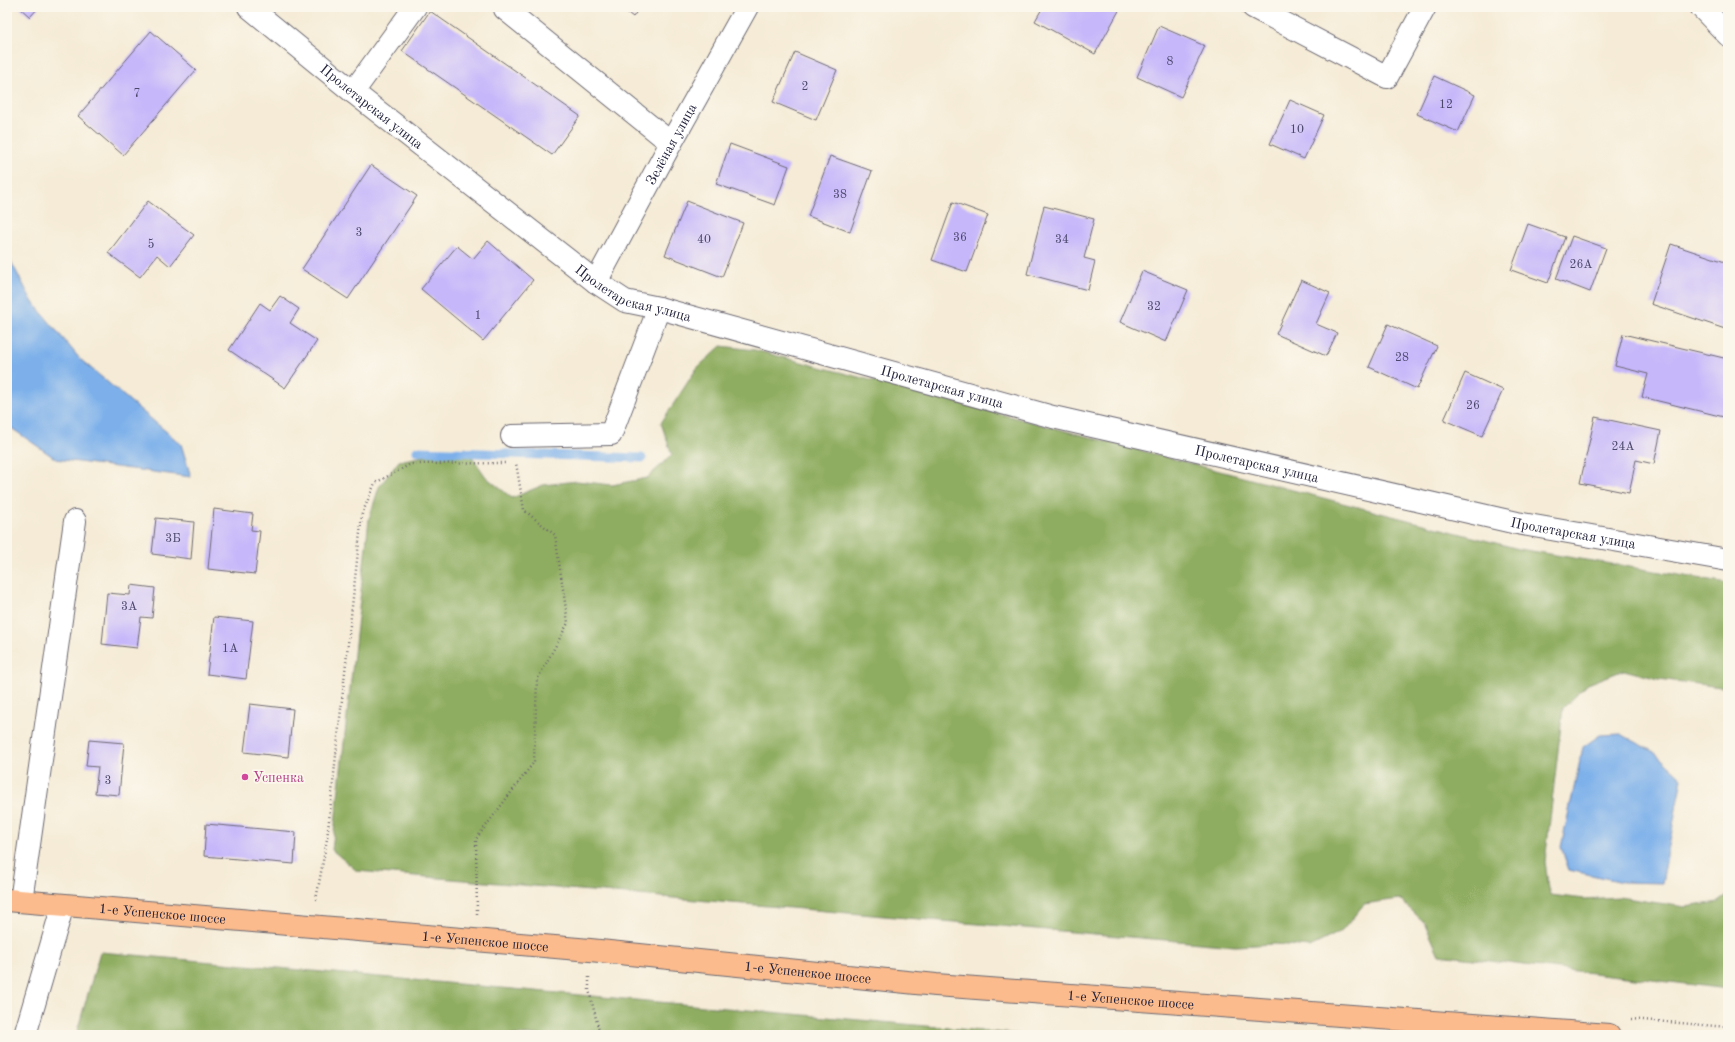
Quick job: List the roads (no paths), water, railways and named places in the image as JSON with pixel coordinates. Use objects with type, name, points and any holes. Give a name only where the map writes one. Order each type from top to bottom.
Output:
[{"type":"main road","name":"1-е Успенское шоссе","points":[[14,901],[590,950],[936,985],[1609,1035]]},
{"type":"street","name":"Пролетарская улица","points":[[249,7],[353,92],[596,282],[625,301],[659,308],[1053,417],[1517,523],[1728,560]]},
{"type":"street","points":[[353,92],[415,7]]},
{"type":"street","name":"Зелёная улица","points":[[596,282],[747,7]]},
{"type":"street","points":[[1253,7],[1387,77],[1425,7]]},
{"type":"street","points":[[1701,7],[1728,35]]},
{"type":"street","points":[[504,8],[671,143]]},
{"type":"street","points":[[512,436],[611,434],[659,308]]},
{"type":"street","points":[[14,901],[75,521]]},
{"type":"street","points":[[25,1035],[63,905]]},
{"type":"water","points":[[7,254],[32,301],[80,359],[181,444],[191,477],[56,459],[7,425]]},
{"type":"water","points":[[1621,734],[1654,752],[1682,778],[1662,883],[1623,882],[1569,870],[1561,847],[1583,747],[1600,735]]},
{"type":"waterway","points":[[417,451],[642,458]]},
{"type":"place","name":"Успенка","points":[[245,777]]}]
